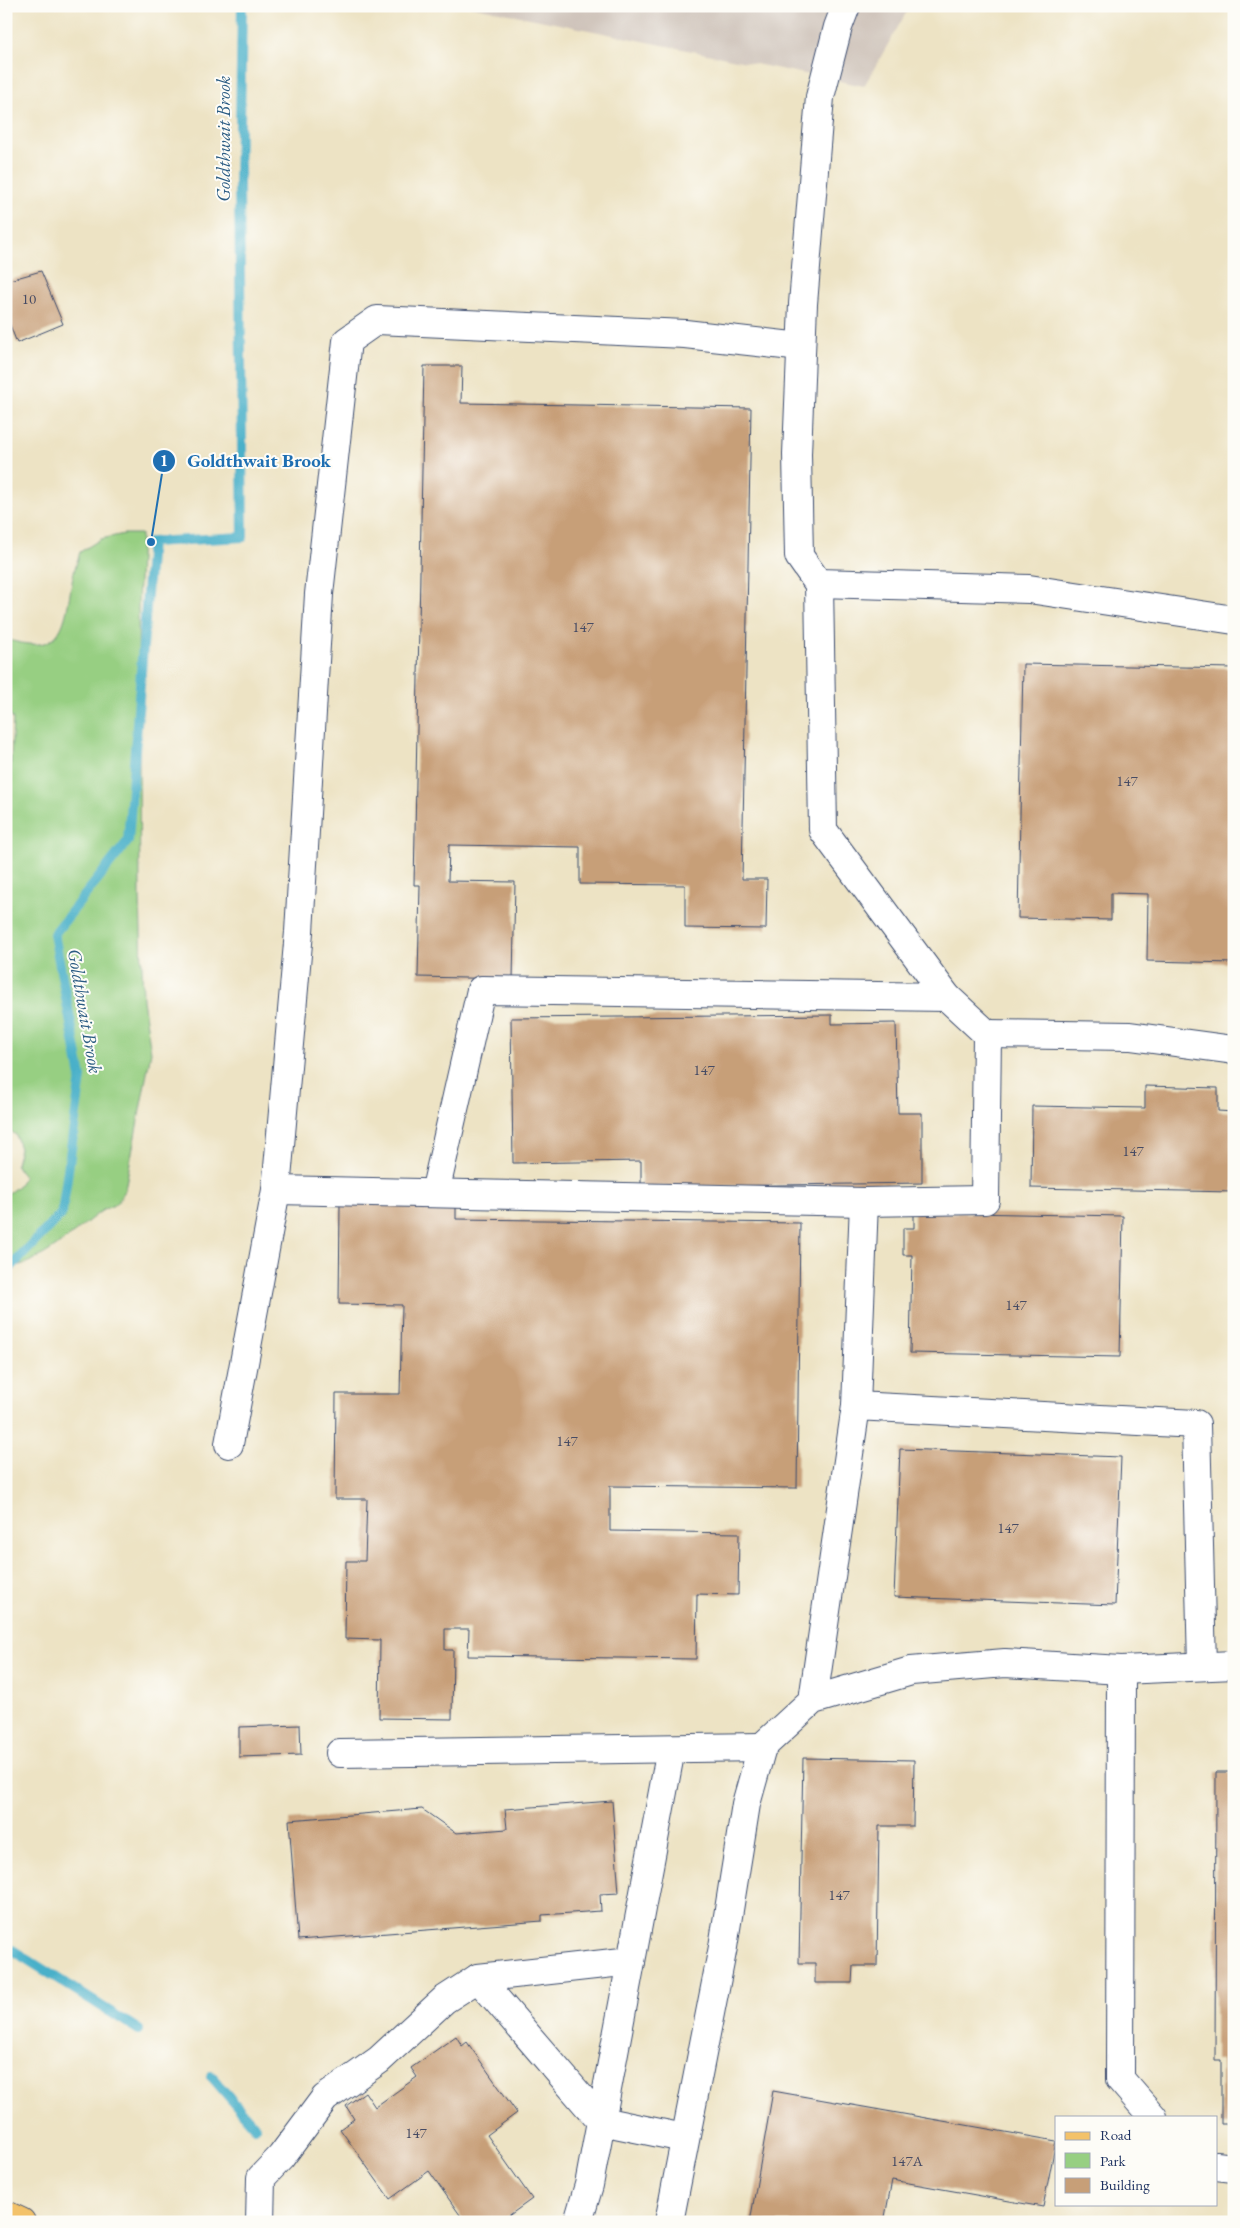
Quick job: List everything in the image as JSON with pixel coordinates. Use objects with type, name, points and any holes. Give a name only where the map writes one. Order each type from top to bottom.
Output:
[{"type":"main road","points":[[6,2215],[21,2222]]},
{"type":"lane","points":[[846,6],[838,27],[820,97],[801,347],[797,454],[799,556],[819,583],[823,830],[947,997],[987,1034],[1130,1036],[1234,1050]]},
{"type":"lane","points":[[229,1444],[276,1190],[299,932],[319,594],[348,341],[377,320],[685,334],[801,347]]},
{"type":"lane","points":[[819,583],[1029,589],[1234,620]]},
{"type":"lane","points":[[435,1193],[481,990],[947,997]]},
{"type":"lane","points":[[276,1190],[864,1202],[985,1200],[987,1034]]},
{"type":"lane","points":[[813,1700],[856,1406],[864,1202]]},
{"type":"lane","points":[[856,1406],[1196,1424],[1202,1666]]},
{"type":"lane","points":[[669,2222],[684,2138],[723,1948],[746,1804],[762,1748],[813,1700],[911,1671],[1005,1663],[1120,1670],[1234,1665]]},
{"type":"lane","points":[[1120,1670],[1120,2078],[1152,2116]]},
{"type":"lane","points":[[340,1753],[762,1748]]},
{"type":"lane","points":[[578,2222],[589,2185],[672,1749]]},
{"type":"lane","points":[[260,2222],[261,2178],[282,2157],[325,2098],[379,2060],[444,2000],[478,1978],[631,1961]]},
{"type":"lane","points":[[478,1978],[601,2121],[684,2138]]},
{"type":"lane","points":[[1218,2166],[1234,2168]]},
{"type":"shaded area","points":[[470,6],[910,6],[864,86]]},
{"type":"green space","points":[[124,534],[141,534],[138,605],[140,898],[143,1000],[151,1052],[125,1189],[118,1202],[104,1209],[44,1254],[32,1261],[6,1268],[6,1195],[18,1186],[24,1177],[16,1164],[20,1149],[16,1135],[6,1128],[6,789],[10,778],[13,719],[6,708],[6,639],[26,644],[41,644],[51,640],[59,632],[64,622],[80,552],[101,539]]},
{"type":"building","points":[[41,271],[63,324],[17,343],[6,315],[6,281]]},
{"type":"building","points":[[424,366],[462,366],[461,403],[751,408],[742,879],[767,879],[766,929],[685,928],[685,885],[580,884],[580,847],[449,845],[448,881],[515,882],[513,979],[418,977],[420,885],[414,885]]},
{"type":"building","points":[[1023,664],[1234,668],[1234,963],[1147,961],[1148,894],[1111,893],[1111,920],[1018,918]]},
{"type":"building","points":[[832,1015],[832,1024],[896,1023],[898,1113],[922,1113],[922,1183],[641,1187],[641,1161],[513,1163],[511,1018]]},
{"type":"building","points":[[1145,1086],[1218,1088],[1218,1111],[1234,1112],[1234,1192],[1031,1188],[1032,1106],[1145,1108]]},
{"type":"building","points":[[340,1204],[456,1205],[456,1219],[800,1223],[797,1488],[610,1486],[610,1531],[739,1533],[738,1595],[697,1594],[696,1659],[468,1656],[469,1629],[445,1629],[445,1650],[453,1650],[452,1719],[379,1718],[380,1640],[345,1639],[346,1561],[365,1561],[367,1499],[335,1499],[336,1394],[400,1394],[402,1305],[339,1304]]},
{"type":"building","points":[[914,1212],[1123,1216],[1120,1357],[910,1353],[912,1255],[903,1255],[903,1228],[914,1228]]},
{"type":"building","points":[[900,1449],[1121,1457],[1115,1605],[894,1597]]},
{"type":"building","points":[[300,1725],[301,1755],[239,1757],[239,1727]]},
{"type":"building","points":[[803,1758],[914,1760],[913,1826],[879,1826],[877,1966],[853,1966],[852,1983],[815,1983],[815,1963],[799,1963]]},
{"type":"building","points":[[1216,1772],[1234,1772],[1234,2124],[1221,2124],[1221,2060],[1215,2060]]},
{"type":"building","points":[[612,1801],[619,1893],[600,1894],[601,1911],[542,1915],[542,1921],[298,1940],[289,1820],[422,1809],[456,1833],[507,1829],[505,1809]]},
{"type":"building","points":[[456,2036],[462,2046],[467,2042],[517,2113],[487,2135],[532,2199],[500,2222],[465,2222],[429,2171],[390,2199],[340,2129],[354,2119],[346,2106],[365,2092],[375,2107],[417,2077],[411,2068]]},
{"type":"building","points":[[773,2091],[1055,2141],[1043,2207],[892,2180],[884,2222],[750,2222]]},
{"type":"waterway","name":"Goldthwait Brook","points":[[6,1272],[62,1213],[81,1077],[54,934],[128,841],[151,542],[243,537],[239,184],[242,6]]},
{"type":"waterway","name":"Goldthwait Brook","points":[[6,1946],[139,2030]]},
{"type":"waterway","name":"Goldthwait Brook","points":[[211,2076],[255,2127]]},
{"type":"place","name":"Goldthwait Brook","points":[[151,542]]}]
